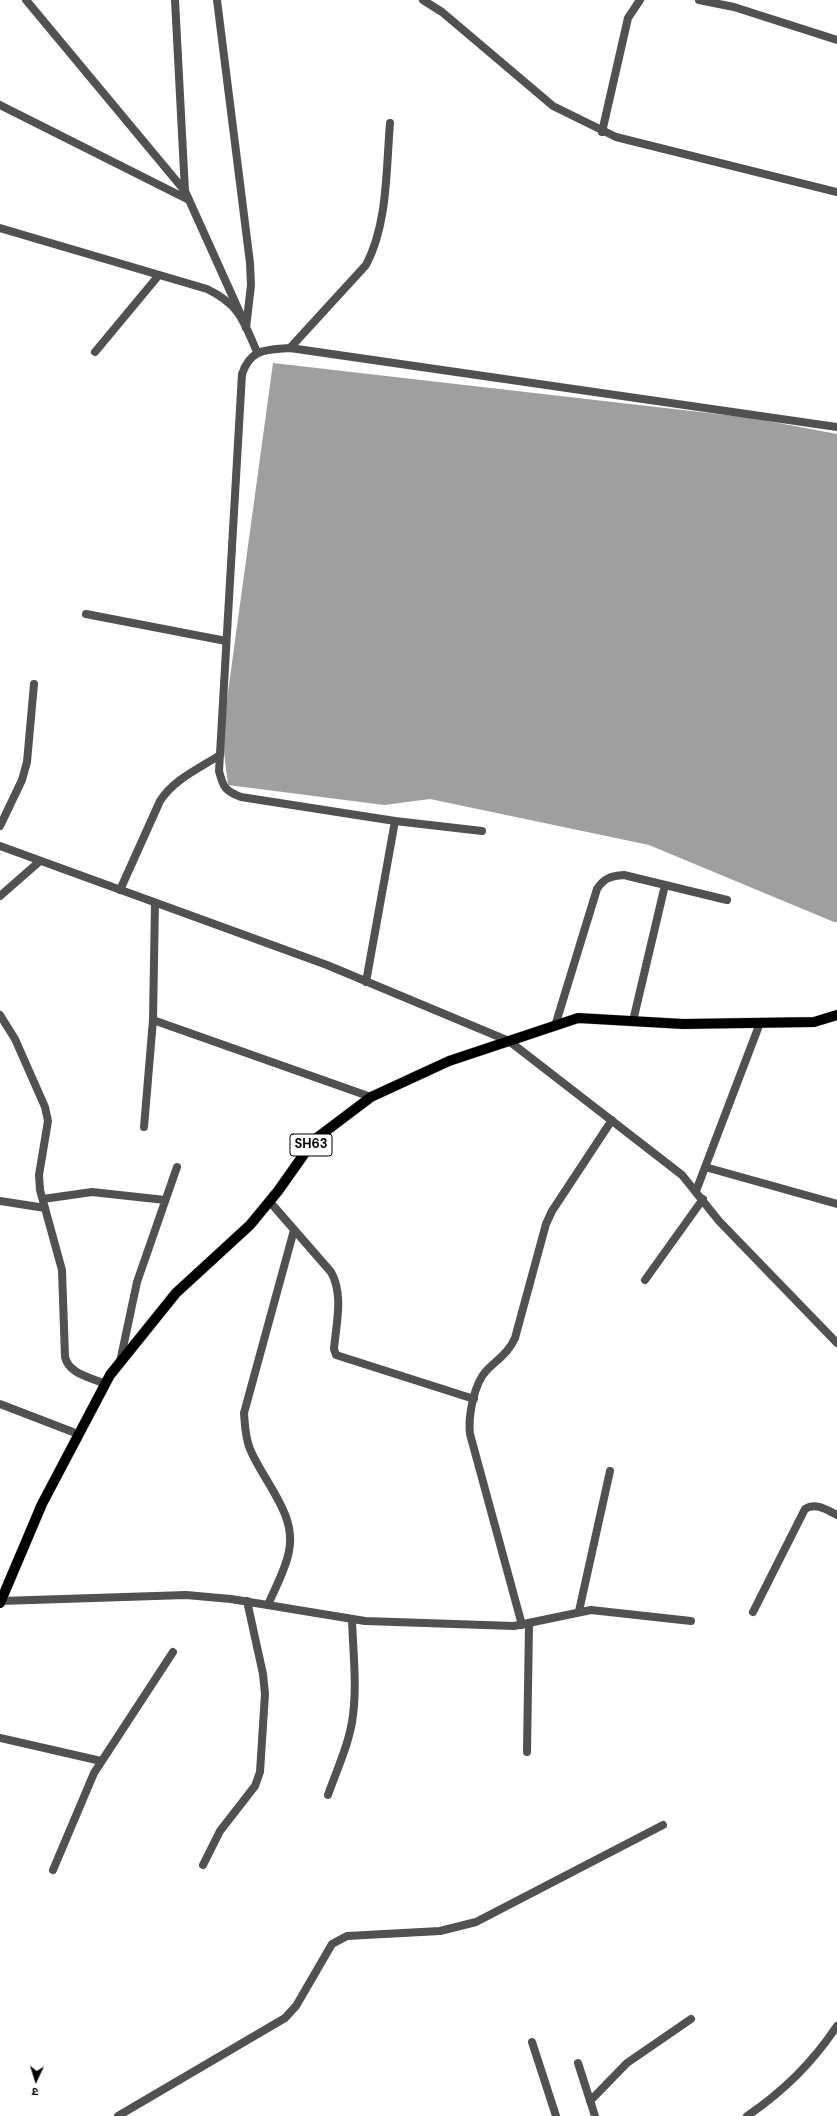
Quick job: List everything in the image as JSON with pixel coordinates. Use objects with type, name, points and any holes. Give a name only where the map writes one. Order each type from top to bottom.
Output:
[{"type":"main road","name":"SH63","points":[[1,1602],[42,1504],[105,1384],[120,1362],[176,1293],[250,1225],[270,1202],[314,1140],[371,1097],[449,1061],[578,1018],[683,1024],[814,1022],[837,1015]]},
{"type":"street","points":[[26,0],[185,191]]},
{"type":"street","points":[[175,0],[185,191],[187,199],[257,352]]},
{"type":"street","points":[[217,0],[250,263],[251,285],[246,328]]},
{"type":"street","points":[[423,0],[442,12],[553,106],[602,132],[616,137],[837,192]]},
{"type":"street","points":[[602,132],[628,18],[640,0]]},
{"type":"street","points":[[699,0],[734,7],[837,40]]},
{"type":"street","points":[[0,105],[187,199]]},
{"type":"street","points":[[290,348],[366,265],[373,251],[380,232],[390,124]]},
{"type":"street","points":[[0,228],[207,289],[224,297],[241,316]]},
{"type":"street","points":[[95,352],[159,275]]},
{"type":"street","points":[[482,831],[395,821],[241,798],[228,792],[222,783],[219,771],[226,641],[242,374],[246,363],[257,352],[290,348],[837,427]]},
{"type":"street","points":[[86,614],[226,641]]},
{"type":"street","points":[[0,826],[22,780],[27,762],[34,684]]},
{"type":"street","points":[[120,890],[160,801],[166,791],[177,782],[220,755]]},
{"type":"street","points":[[366,982],[395,821]]},
{"type":"street","points":[[0,846],[327,965],[509,1041],[682,1175],[703,1199],[719,1221],[837,1343]]},
{"type":"street","points":[[0,896],[40,861]]},
{"type":"street","points":[[555,1026],[597,889],[603,880],[612,876],[624,875],[727,900]]},
{"type":"street","points":[[633,1022],[665,885]]},
{"type":"street","points":[[144,1127],[153,1020],[155,903]]},
{"type":"street","points":[[0,1015],[15,1039],[45,1107],[48,1121],[39,1175],[44,1203],[62,1270],[65,1357],[67,1365],[73,1370],[105,1384]]},
{"type":"street","points":[[153,1020],[371,1097]]},
{"type":"street","points":[[696,1191],[760,1023]]},
{"type":"street","points":[[527,1752],[526,1625],[470,1434],[469,1414],[483,1375],[506,1352],[515,1338],[546,1224],[552,1211],[612,1120]]},
{"type":"street","points":[[120,1362],[137,1282],[177,1166]]},
{"type":"street","points":[[705,1167],[837,1204]]},
{"type":"street","points":[[0,1201],[44,1203],[92,1192],[165,1200]]},
{"type":"street","points":[[645,1280],[703,1199]]},
{"type":"street","points":[[270,1202],[331,1272],[337,1283],[339,1294],[334,1349],[336,1355],[474,1399]]},
{"type":"street","points":[[268,1605],[289,1551],[290,1534],[287,1519],[250,1449],[245,1431],[244,1413],[294,1230]]},
{"type":"street","points":[[0,1404],[78,1434]]},
{"type":"street","points":[[579,1611],[610,1471]]},
{"type":"street","points":[[753,1612],[805,1509],[810,1506],[819,1506],[837,1515]]},
{"type":"street","points":[[1,1602],[186,1595],[247,1601],[352,1619],[526,1625],[579,1611],[591,1610],[691,1621]]},
{"type":"street","points":[[203,1865],[220,1832],[255,1786],[260,1772],[265,1694],[263,1674],[247,1601]]},
{"type":"street","points":[[328,1795],[350,1732],[353,1716],[352,1619]]},
{"type":"street","points":[[53,1870],[101,1760],[174,1652]]},
{"type":"street","points":[[0,1738],[101,1760]]},
{"type":"street","points":[[118,2116],[285,2018],[296,2006],[332,1944],[347,1936],[440,1930],[476,1922],[663,1825]]},
{"type":"street","points":[[590,2101],[627,2064],[691,2018]]},
{"type":"street","points":[[747,2116],[765,2104],[810,2062],[837,2026]]},
{"type":"street","points":[[532,2042],[556,2116]]},
{"type":"street","points":[[578,2063],[595,2116]]},
{"type":"shaded area","points":[[273,363],[752,418],[837,434],[837,922],[649,845],[430,799],[384,805],[228,785],[222,736]]}]
